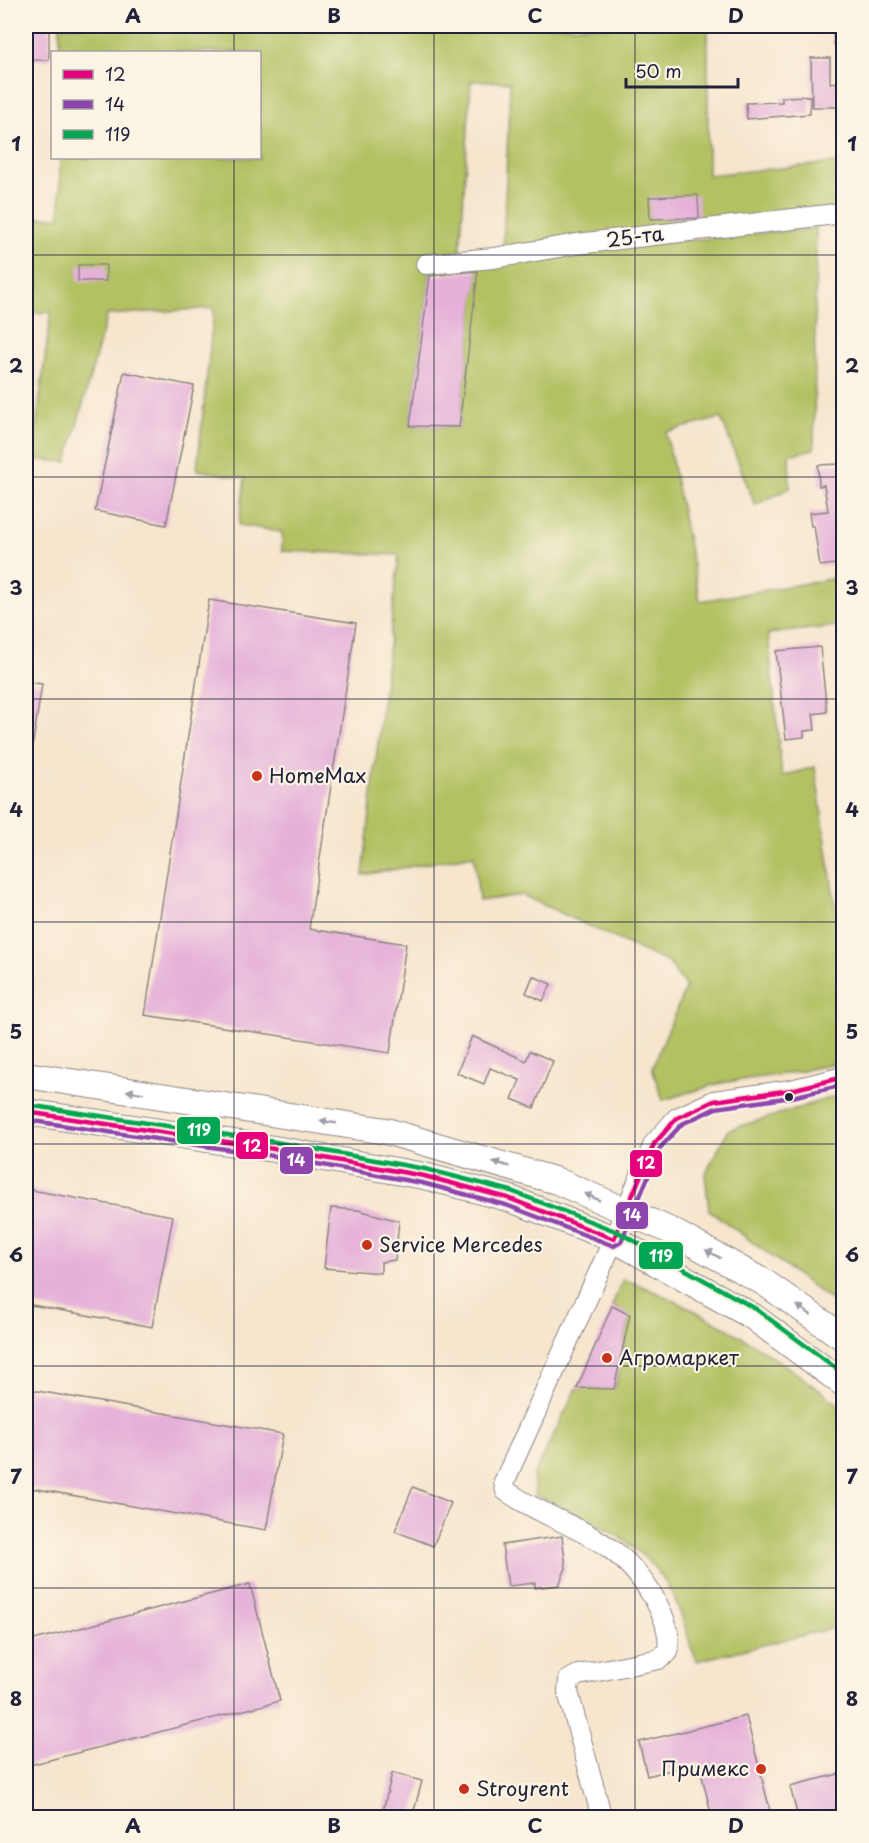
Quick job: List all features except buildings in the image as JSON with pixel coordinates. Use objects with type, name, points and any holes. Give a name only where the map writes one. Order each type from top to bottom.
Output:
[{"type":"main road","points":[[26,1075],[412,1137],[557,1181],[670,1231],[765,1283],[843,1338]]},
{"type":"main road","points":[[26,1112],[274,1149],[424,1176],[508,1198],[614,1239],[752,1316],[843,1384]]},
{"type":"street","points":[[842,26],[843,40]]},
{"type":"street","name":"25-та","points":[[426,264],[494,258],[577,244],[843,213]]},
{"type":"street","points":[[602,1818],[568,1692],[569,1680],[578,1675],[659,1659],[668,1652],[670,1638],[661,1609],[642,1576],[612,1548],[581,1529],[522,1502],[507,1491],[504,1482],[626,1212],[654,1144],[677,1118],[714,1101],[791,1090],[843,1077]]},
{"type":"green space","points":[[60,26],[708,26],[708,175],[843,162],[843,213],[503,250],[510,82],[471,81],[460,253],[431,270],[410,426],[459,427],[478,266],[587,250],[816,228],[814,449],[789,455],[790,488],[755,505],[721,418],[666,432],[700,601],[843,577],[843,625],[768,634],[782,776],[815,767],[843,960],[843,1061],[797,1072],[721,1083],[663,1100],[652,1068],[686,987],[669,963],[522,895],[479,901],[474,855],[363,875],[399,555],[282,551],[282,532],[239,525],[245,478],[197,470],[214,308],[107,315],[67,462],[32,459],[51,312],[26,313],[26,218],[60,217],[60,159],[261,159],[261,51],[60,51]]},
{"type":"green space","points":[[844,1094],[843,1309],[709,1210],[705,1175],[728,1130]]},
{"type":"green space","points":[[623,1279],[682,1304],[738,1335],[792,1370],[843,1408],[843,1626],[696,1661],[675,1600],[664,1580],[650,1563],[634,1548],[596,1523],[535,1495],[533,1476],[577,1388],[615,1388],[630,1315],[612,1306]]},
{"type":"transit line","name":"12","points":[[26,1112],[274,1149],[424,1176],[508,1198],[614,1239],[654,1144],[677,1118],[714,1101],[791,1090],[844,1077]]},
{"type":"transit line","name":"14","points":[[26,1120],[273,1156],[422,1183],[506,1205],[614,1246],[621,1242],[660,1148],[682,1124],[716,1108],[792,1097],[844,1085]]},
{"type":"transit line","name":"119","points":[[27,1105],[275,1142],[425,1169],[511,1191],[618,1232],[756,1309],[844,1374]]},
{"type":"place","name":"HomeMax","points":[[257,776]]},
{"type":"place","name":"Service Mercedes","points":[[367,1245]]},
{"type":"place","name":"Агромаркет","points":[[607,1358]]},
{"type":"place","name":"Примекс","points":[[761,1769]]},
{"type":"place","name":"Stroyrent","points":[[464,1789]]}]
